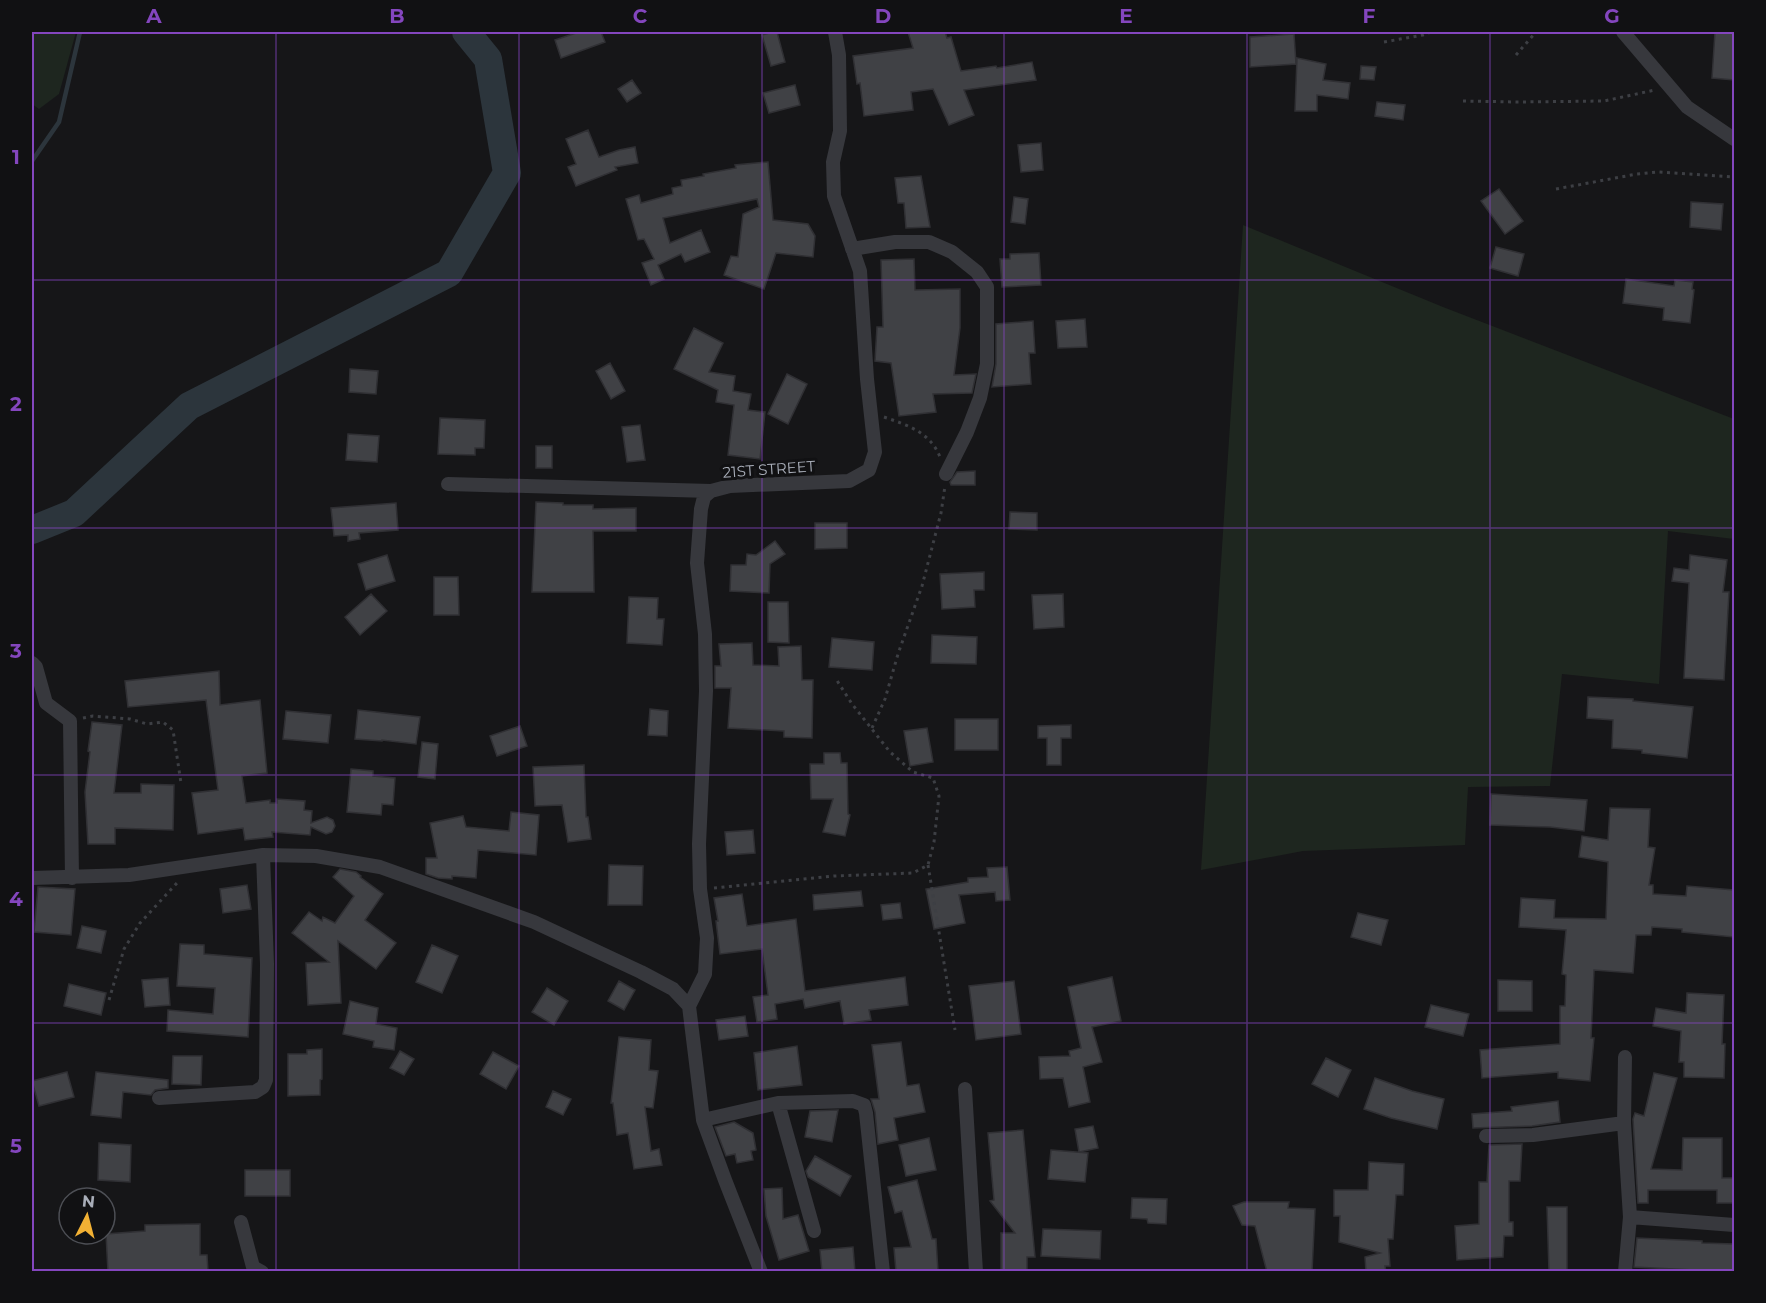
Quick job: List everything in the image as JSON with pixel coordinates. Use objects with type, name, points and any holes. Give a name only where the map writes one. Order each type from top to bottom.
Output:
[{"type":"street","name":"21ST STREET","points":[[689,1006],[705,974],[707,938],[700,890],[699,844],[706,691],[705,634],[697,563],[704,497],[711,491],[730,486],[849,481],[869,470],[874,452],[860,271],[834,195],[833,162],[840,131],[839,55],[835,32]]},
{"type":"street","points":[[1623,32],[1688,107],[1734,139]]},
{"type":"street","points":[[852,249],[895,242],[929,242],[952,252],[977,272],[987,287],[987,363],[980,398],[967,432],[946,474]]},
{"type":"street","points":[[448,484],[711,491]]},
{"type":"street","points":[[32,663],[36,668],[46,703],[70,721],[72,878]]},
{"type":"street","points":[[32,878],[129,875],[263,855],[316,856],[380,867],[534,922],[673,989],[689,1006],[703,1120],[761,1272]]},
{"type":"street","points":[[159,1098],[255,1092],[263,1087],[266,1080],[267,964],[263,855]]},
{"type":"street","points":[[1625,1057],[1624,1123],[1630,1217],[1625,1272]]},
{"type":"street","points":[[965,1089],[976,1272]]},
{"type":"street","points":[[703,1120],[778,1103],[853,1101],[864,1105],[883,1272]]},
{"type":"street","points":[[778,1103],[814,1231]]},
{"type":"street","points":[[1486,1136],[1533,1135],[1624,1123]]},
{"type":"street","points":[[1630,1217],[1734,1225]]},
{"type":"street","points":[[241,1222],[253,1267],[262,1272]]},
{"type":"path","points":[[1384,42],[1431,32]]},
{"type":"path","points":[[1516,55],[1536,32]]},
{"type":"path","points":[[1463,100],[1604,101],[1669,87]]},
{"type":"path","points":[[1556,189],[1647,173],[1734,177]]},
{"type":"path","points":[[870,412],[905,425],[926,436],[937,449],[946,474],[941,513],[922,586],[885,699],[872,728]]},
{"type":"path","points":[[836,679],[852,704],[890,752],[913,772],[933,778],[939,796],[934,842],[928,865],[955,1030]]},
{"type":"path","points":[[70,721],[93,716],[130,719],[147,724],[163,722],[173,729],[181,783]]},
{"type":"path","points":[[700,890],[834,876],[913,873],[928,865]]},
{"type":"path","points":[[109,1000],[124,950],[140,923],[171,891],[189,867]]},
{"type":"shaded area","points":[[32,32],[76,32],[59,94],[39,109],[32,104]]},
{"type":"shaded area","points":[[1243,225],[1443,307],[1734,419],[1734,539],[1668,531],[1659,684],[1562,674],[1550,786],[1468,787],[1465,845],[1303,851],[1201,870]]},
{"type":"building","points":[[579,32],[601,32],[605,42],[561,58],[555,40]]},
{"type":"building","points":[[777,32],[785,62],[771,66],[762,35]]},
{"type":"building","points":[[908,32],[945,32],[947,38],[951,37],[961,71],[1032,62],[1036,80],[964,90],[974,115],[949,125],[933,89],[911,92],[913,110],[864,116],[860,83],[857,84],[853,56],[913,48]]},
{"type":"building","points":[[1715,32],[1734,32],[1734,80],[1712,78]]},
{"type":"building","points":[[1294,34],[1296,64],[1250,67],[1250,37]]},
{"type":"building","points":[[1297,58],[1326,64],[1323,80],[1350,83],[1348,99],[1317,95],[1317,111],[1295,111]]},
{"type":"building","points":[[1361,66],[1376,67],[1374,80],[1360,79]]},
{"type":"building","points":[[632,80],[641,93],[627,102],[618,89]]},
{"type":"building","points":[[795,85],[800,105],[769,113],[763,93]]},
{"type":"building","points":[[1377,102],[1405,105],[1403,120],[1375,116]]},
{"type":"building","points":[[588,130],[599,157],[635,147],[638,163],[615,167],[617,170],[576,186],[568,167],[576,164],[566,139]]},
{"type":"building","points":[[1041,143],[1043,170],[1021,172],[1018,145]]},
{"type":"building","points":[[768,162],[773,220],[808,224],[815,236],[813,257],[776,253],[764,289],[724,275],[731,256],[738,257],[743,214],[759,207],[757,199],[663,218],[670,243],[701,230],[710,252],[685,262],[681,254],[658,265],[664,279],[651,285],[642,263],[654,259],[644,239],[638,240],[626,199],[639,195],[641,203],[673,194],[672,188],[682,186],[681,180],[736,168],[735,165]]},
{"type":"building","points":[[921,176],[930,227],[906,228],[904,203],[898,203],[895,178]]},
{"type":"building","points":[[1499,189],[1523,221],[1505,234],[1481,201]]},
{"type":"building","points":[[1014,197],[1028,199],[1025,224],[1011,222]]},
{"type":"building","points":[[1691,202],[1723,204],[1721,230],[1690,227]]},
{"type":"building","points":[[1496,247],[1524,254],[1518,276],[1490,268]]},
{"type":"building","points":[[1039,253],[1041,285],[1002,287],[1000,259],[1010,259],[1010,254]]},
{"type":"building","points":[[914,259],[915,290],[960,289],[960,328],[954,375],[976,374],[972,393],[933,394],[936,412],[899,416],[891,363],[875,361],[877,327],[883,327],[881,260]]},
{"type":"building","points":[[1626,279],[1674,286],[1675,280],[1693,282],[1690,323],[1663,320],[1664,308],[1623,303]]},
{"type":"building","points":[[1085,319],[1087,347],[1058,348],[1056,321]]},
{"type":"building","points":[[1033,321],[1035,353],[1029,353],[1031,384],[992,387],[996,364],[996,324]]},
{"type":"building","points":[[694,328],[723,343],[709,372],[735,376],[733,391],[751,394],[748,410],[765,412],[760,459],[728,455],[734,405],[716,402],[718,390],[674,369]]},
{"type":"building","points":[[610,363],[625,391],[611,399],[596,371]]},
{"type":"building","points":[[350,369],[378,371],[376,394],[349,392]]},
{"type":"building","points":[[787,374],[807,384],[788,424],[768,414]]},
{"type":"building","points":[[440,418],[485,420],[484,448],[475,448],[475,455],[438,454]]},
{"type":"building","points":[[640,425],[645,460],[627,462],[622,427]]},
{"type":"building","points":[[348,434],[379,436],[377,462],[346,460]]},
{"type":"building","points":[[536,446],[552,446],[552,468],[536,468]]},
{"type":"building","points":[[975,471],[975,485],[951,485],[950,482],[957,472]]},
{"type":"building","points":[[536,502],[593,505],[593,509],[636,508],[636,531],[593,531],[594,592],[532,592]]},
{"type":"building","points":[[396,503],[398,530],[359,533],[360,539],[348,541],[348,535],[334,536],[331,508]]},
{"type":"building","points":[[1010,512],[1037,513],[1037,530],[1009,529]]},
{"type":"building","points":[[815,523],[847,523],[847,548],[815,549]]},
{"type":"building","points":[[775,541],[785,554],[770,564],[769,593],[730,591],[731,565],[746,565],[747,554],[756,555]]},
{"type":"building","points":[[387,555],[395,581],[366,590],[358,564]]},
{"type":"building","points":[[1690,555],[1727,560],[1723,592],[1729,592],[1724,680],[1684,678],[1689,583],[1672,581],[1674,568],[1689,570]]},
{"type":"building","points":[[984,572],[984,590],[974,590],[975,607],[942,609],[940,574]]},
{"type":"building","points":[[434,577],[458,577],[459,615],[434,615]]},
{"type":"building","points":[[371,594],[387,611],[360,635],[345,617]]},
{"type":"building","points":[[1063,594],[1064,627],[1034,629],[1032,595]]},
{"type":"building","points":[[629,597],[658,598],[657,619],[664,619],[662,645],[627,643]]},
{"type":"building","points":[[768,602],[788,602],[789,643],[768,642]]},
{"type":"building","points":[[932,635],[977,637],[976,664],[931,663]]},
{"type":"building","points":[[832,638],[874,642],[872,670],[829,667]]},
{"type":"building","points":[[752,643],[753,665],[779,666],[778,647],[801,646],[802,680],[813,680],[812,738],[784,737],[784,731],[728,728],[731,688],[715,688],[715,666],[721,666],[719,644]]},
{"type":"building","points":[[219,671],[220,705],[260,700],[267,773],[242,776],[246,803],[270,800],[270,803],[277,803],[277,799],[305,801],[304,810],[312,811],[311,823],[327,817],[333,820],[335,826],[332,832],[326,834],[311,827],[310,835],[272,832],[273,837],[245,840],[243,828],[198,834],[192,793],[218,790],[206,700],[128,707],[125,681]]},
{"type":"building","points":[[1588,697],[1633,699],[1633,701],[1693,707],[1687,758],[1642,753],[1642,750],[1612,748],[1613,720],[1587,718]]},
{"type":"building","points":[[650,709],[668,711],[667,736],[648,735]]},
{"type":"building","points":[[358,710],[420,717],[416,744],[355,739]]},
{"type":"building","points":[[286,711],[331,715],[328,743],[283,739]]},
{"type":"building","points":[[955,719],[998,719],[998,750],[955,750]]},
{"type":"building","points":[[92,722],[122,725],[114,793],[141,793],[141,784],[174,785],[173,830],[115,828],[115,844],[88,844],[85,792]]},
{"type":"building","points":[[1071,725],[1071,738],[1061,738],[1061,765],[1047,765],[1047,738],[1038,738],[1038,726]]},
{"type":"building","points":[[520,726],[527,746],[497,756],[490,736]]},
{"type":"building","points":[[927,728],[933,762],[910,766],[904,731]]},
{"type":"building","points":[[422,742],[438,744],[435,779],[418,777]]},
{"type":"building","points":[[824,753],[840,753],[841,763],[847,763],[848,814],[850,815],[845,836],[823,832],[833,799],[811,799],[810,764],[824,764]]},
{"type":"building","points":[[584,765],[586,817],[588,817],[591,839],[568,842],[562,805],[535,806],[533,767]]},
{"type":"building","points":[[351,769],[373,771],[373,776],[395,778],[393,805],[382,804],[381,815],[347,812]]},
{"type":"building","points":[[1491,794],[1587,800],[1584,831],[1550,827],[1490,825]]},
{"type":"building","points":[[1610,808],[1650,809],[1648,847],[1655,848],[1649,885],[1653,885],[1653,894],[1686,896],[1687,886],[1734,890],[1734,937],[1652,927],[1651,935],[1636,935],[1633,973],[1594,970],[1591,1038],[1594,1038],[1590,1081],[1558,1078],[1558,1072],[1482,1078],[1480,1050],[1560,1044],[1560,1006],[1565,1006],[1566,975],[1562,974],[1566,930],[1519,927],[1521,898],[1555,900],[1554,918],[1606,919],[1608,862],[1579,857],[1582,836],[1608,840]]},
{"type":"building","points":[[511,812],[539,815],[536,855],[478,850],[476,878],[452,876],[452,879],[438,878],[426,874],[426,858],[437,858],[430,823],[463,816],[466,827],[509,831]]},
{"type":"building","points":[[753,830],[755,853],[727,855],[725,832]]},
{"type":"building","points":[[609,865],[643,866],[642,905],[608,905]]},
{"type":"building","points":[[1007,867],[1010,900],[996,901],[995,892],[959,895],[965,923],[934,929],[926,889],[968,882],[968,878],[988,877],[987,868]]},
{"type":"building","points":[[340,869],[356,872],[383,894],[365,920],[396,943],[376,969],[338,941],[341,1003],[308,1005],[306,963],[329,962],[292,933],[309,912],[322,921],[323,917],[335,923],[354,896],[333,877]]},
{"type":"building","points":[[247,885],[251,909],[223,913],[220,889]]},
{"type":"building","points":[[38,887],[75,889],[71,935],[34,932]]},
{"type":"building","points":[[861,891],[863,906],[814,910],[813,895]]},
{"type":"building","points":[[742,894],[747,926],[796,919],[805,991],[905,977],[908,1005],[869,1010],[871,1020],[844,1024],[840,1001],[805,1008],[803,999],[775,1004],[777,1019],[757,1022],[753,997],[768,995],[762,949],[720,954],[716,921],[718,921],[714,898]]},
{"type":"building","points":[[900,903],[902,918],[883,920],[881,905]]},
{"type":"building","points":[[1358,913],[1388,920],[1381,945],[1351,937]]},
{"type":"building","points":[[82,926],[106,931],[101,953],[77,948]]},
{"type":"building","points":[[180,944],[204,945],[204,954],[252,958],[248,1037],[167,1031],[168,1010],[213,1014],[215,988],[177,986]]},
{"type":"building","points":[[432,945],[458,956],[442,993],[416,982]]},
{"type":"building","points":[[1112,977],[1121,1021],[1092,1027],[1102,1062],[1083,1067],[1090,1102],[1069,1107],[1063,1078],[1040,1079],[1039,1057],[1070,1056],[1069,1051],[1081,1048],[1068,987]]},
{"type":"building","points":[[168,978],[170,1005],[145,1007],[142,980]]},
{"type":"building","points":[[1498,980],[1532,981],[1532,1011],[1498,1011]]},
{"type":"building","points":[[619,981],[635,990],[624,1010],[608,1001]]},
{"type":"building","points":[[1014,981],[1021,1034],[976,1040],[969,986]]},
{"type":"building","points":[[69,984],[106,993],[101,1015],[64,1006]]},
{"type":"building","points":[[547,988],[568,1001],[554,1025],[532,1012]]},
{"type":"building","points":[[1687,993],[1724,995],[1722,1044],[1725,1044],[1724,1078],[1684,1077],[1684,1062],[1679,1062],[1681,1031],[1653,1026],[1656,1008],[1686,1013]]},
{"type":"building","points":[[350,1001],[378,1008],[376,1024],[397,1028],[394,1050],[373,1047],[374,1041],[343,1034]]},
{"type":"building","points":[[1431,1005],[1469,1014],[1463,1036],[1425,1027]]},
{"type":"building","points":[[745,1016],[748,1036],[719,1040],[716,1020]]},
{"type":"building","points":[[619,1037],[651,1040],[649,1070],[658,1071],[653,1108],[645,1107],[651,1151],[659,1149],[662,1165],[634,1169],[628,1133],[617,1135],[613,1103],[611,1103]]},
{"type":"building","points":[[901,1042],[907,1086],[919,1084],[925,1112],[894,1118],[898,1140],[878,1144],[875,1112],[871,1099],[879,1099],[872,1045]]},
{"type":"building","points":[[797,1046],[802,1085],[758,1090],[754,1053]]},
{"type":"building","points":[[322,1049],[320,1095],[288,1096],[288,1054],[307,1054],[307,1050]]},
{"type":"building","points":[[400,1051],[414,1059],[404,1075],[390,1068]]},
{"type":"building","points":[[493,1052],[519,1066],[506,1089],[480,1074]]},
{"type":"building","points":[[173,1056],[202,1056],[201,1085],[172,1084]]},
{"type":"building","points":[[1326,1058],[1351,1070],[1338,1097],[1312,1084]]},
{"type":"building","points":[[67,1072],[74,1097],[39,1106],[32,1081]]},
{"type":"building","points":[[96,1072],[168,1080],[168,1088],[155,1090],[151,1095],[123,1092],[121,1118],[91,1115]]},
{"type":"building","points":[[1654,1073],[1677,1078],[1651,1169],[1682,1170],[1683,1138],[1722,1138],[1722,1178],[1734,1178],[1734,1203],[1717,1203],[1717,1190],[1648,1190],[1648,1203],[1638,1203],[1633,1119],[1635,1113],[1644,1116]]},
{"type":"building","points":[[1375,1078],[1444,1099],[1437,1129],[1364,1109]]},
{"type":"building","points":[[553,1091],[571,1099],[563,1115],[546,1107]]},
{"type":"building","points":[[1558,1101],[1560,1122],[1532,1126],[1473,1128],[1472,1114],[1512,1111],[1511,1107]]},
{"type":"building","points":[[838,1110],[832,1142],[805,1137],[810,1111]]},
{"type":"building","points":[[734,1122],[753,1133],[756,1150],[751,1151],[753,1160],[737,1163],[735,1154],[726,1156],[715,1127]]},
{"type":"building","points":[[1093,1126],[1098,1148],[1079,1152],[1075,1129]]},
{"type":"building","points":[[1023,1130],[1035,1257],[1027,1257],[1027,1271],[1001,1271],[1001,1233],[1015,1233],[990,1201],[994,1200],[988,1133]]},
{"type":"building","points":[[929,1138],[936,1170],[906,1176],[899,1145]]},
{"type":"building","points":[[99,1143],[131,1145],[130,1182],[98,1180]]},
{"type":"building","points":[[1522,1144],[1520,1181],[1509,1181],[1509,1222],[1513,1222],[1513,1236],[1504,1236],[1503,1257],[1457,1260],[1455,1226],[1479,1224],[1479,1182],[1487,1182],[1489,1145]]},
{"type":"building","points":[[1051,1150],[1088,1153],[1085,1182],[1048,1179]]},
{"type":"building","points":[[815,1156],[851,1176],[840,1196],[808,1177],[806,1171]]},
{"type":"building","points":[[1369,1162],[1404,1164],[1403,1195],[1396,1195],[1393,1239],[1388,1239],[1390,1266],[1385,1266],[1386,1272],[1366,1272],[1365,1257],[1380,1253],[1339,1242],[1340,1216],[1334,1216],[1334,1190],[1368,1190]]},
{"type":"building","points":[[245,1170],[290,1170],[290,1196],[245,1196]]},
{"type":"building","points":[[917,1180],[932,1239],[936,1239],[938,1272],[896,1272],[894,1248],[911,1247],[902,1211],[895,1213],[888,1187]]},
{"type":"building","points":[[782,1188],[783,1219],[798,1215],[809,1251],[779,1260],[766,1216],[764,1189]]},
{"type":"building","points":[[1132,1198],[1167,1199],[1166,1224],[1148,1223],[1147,1219],[1131,1218]]},
{"type":"building","points":[[1244,1202],[1289,1202],[1288,1208],[1315,1209],[1312,1272],[1267,1272],[1255,1226],[1242,1225],[1233,1206]]},
{"type":"building","points":[[1547,1207],[1567,1207],[1567,1272],[1549,1272]]},
{"type":"building","points":[[200,1224],[200,1255],[207,1255],[208,1272],[108,1272],[107,1246],[117,1246],[117,1233],[145,1231],[145,1225]]},
{"type":"building","points":[[1043,1229],[1101,1231],[1100,1259],[1041,1256]]},
{"type":"building","points":[[1637,1238],[1734,1244],[1734,1272],[1634,1267]]},
{"type":"building","points":[[853,1247],[855,1272],[822,1272],[820,1250]]},
{"type":"waterway","points":[[32,161],[59,122],[80,32]]},
{"type":"waterway","points":[[32,530],[74,513],[189,406],[449,273],[507,173],[488,59],[466,32]]}]
